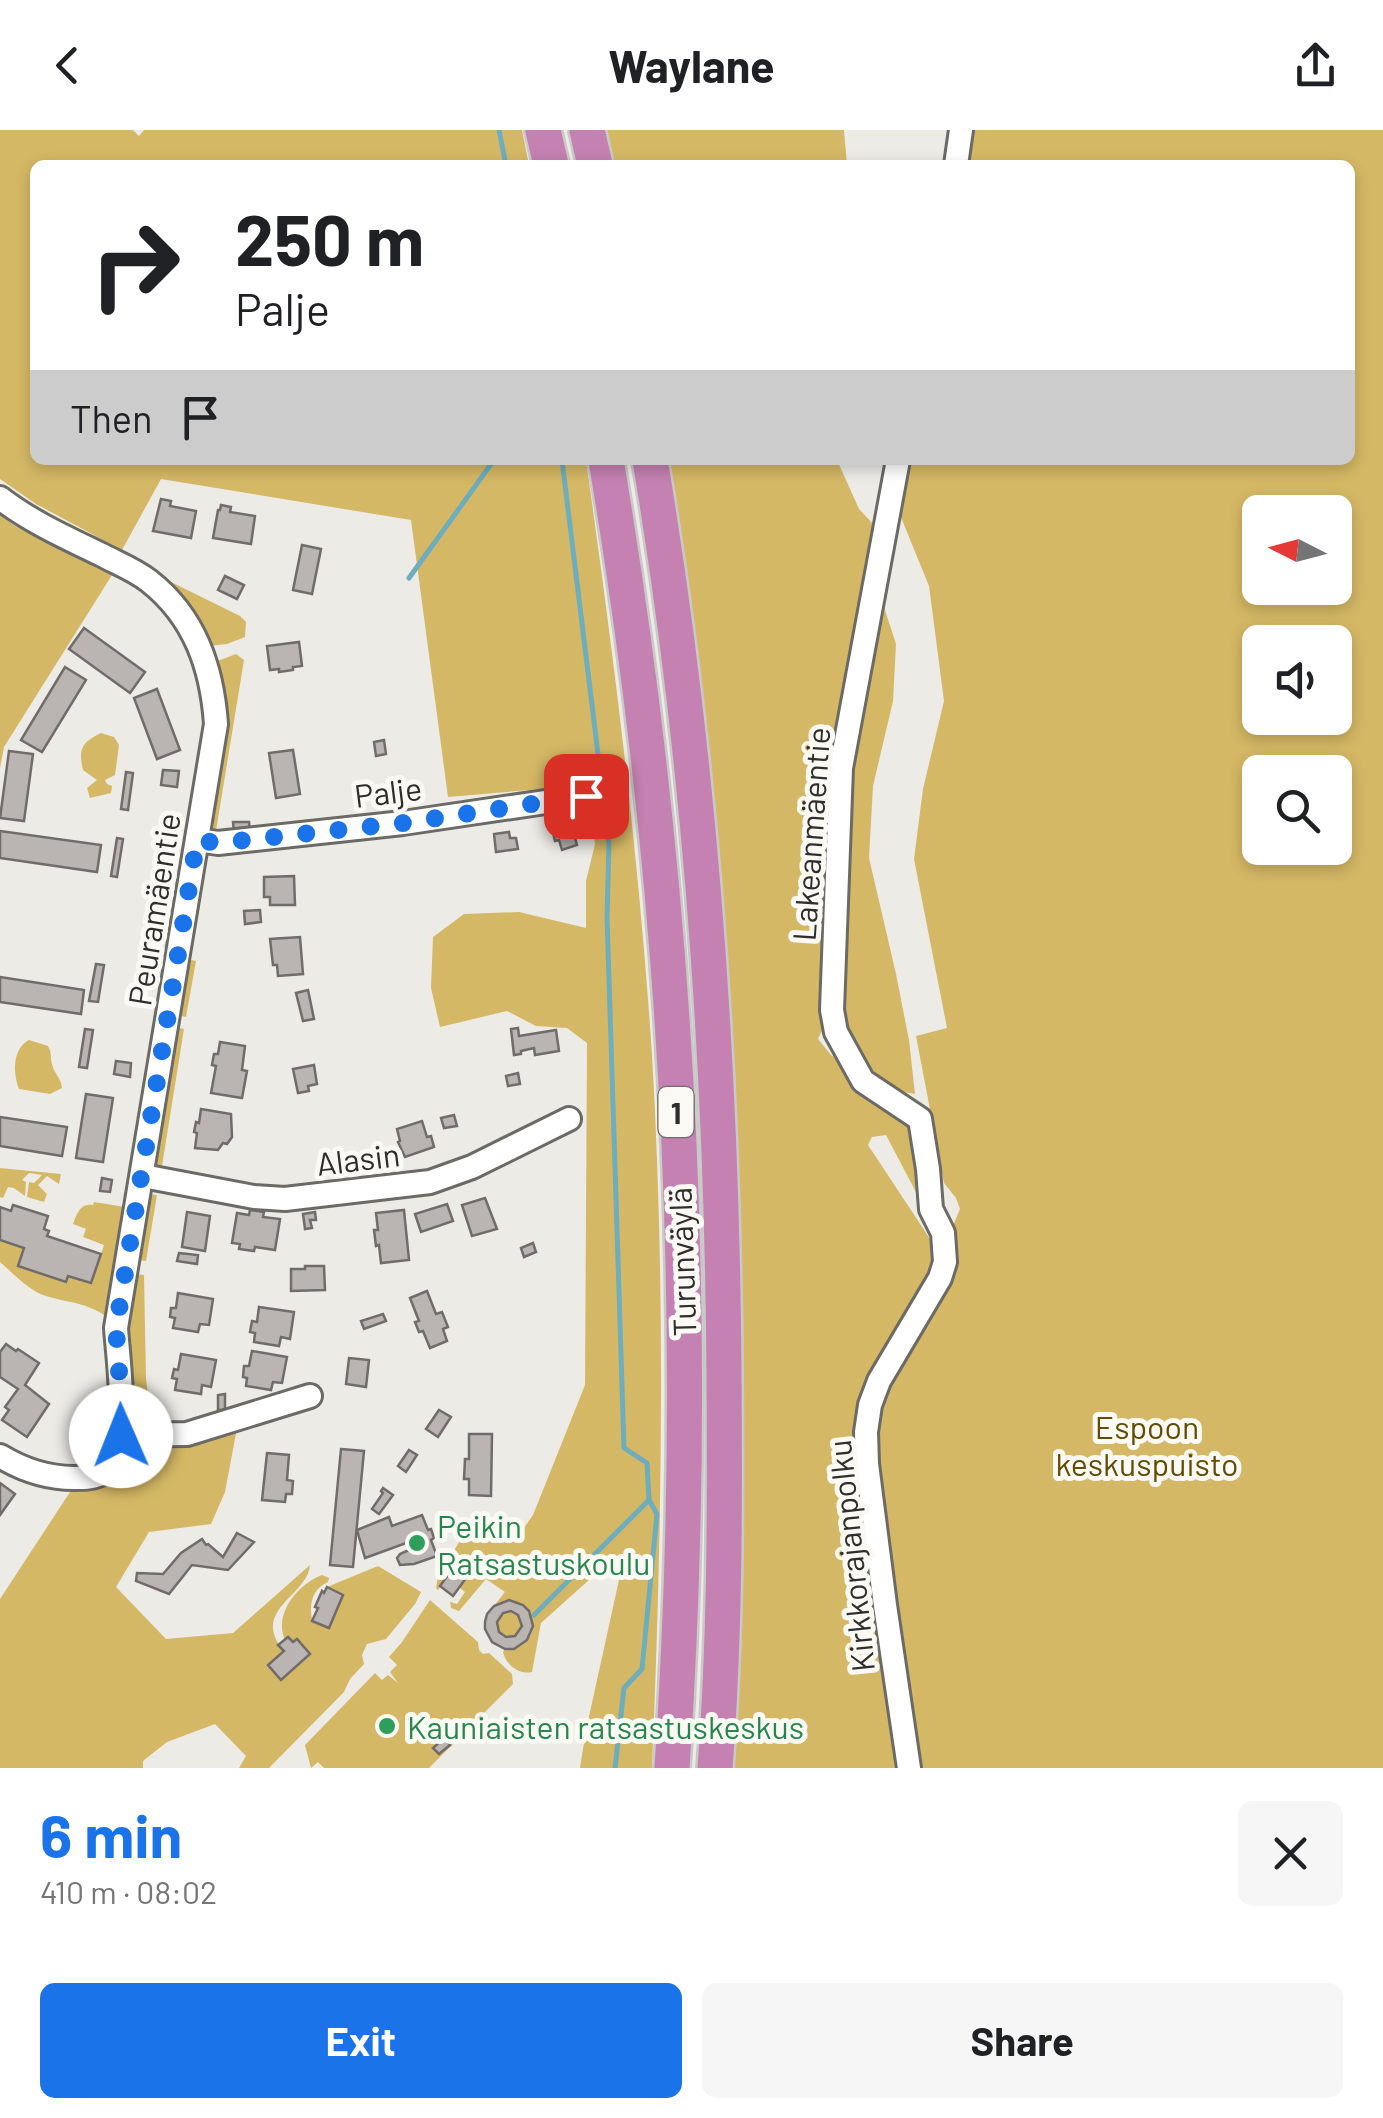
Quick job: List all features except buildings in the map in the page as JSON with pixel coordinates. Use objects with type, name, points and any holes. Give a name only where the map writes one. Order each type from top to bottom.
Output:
[{"type":"highway","points":[[544,130],[550,160]]},
{"type":"highway","points":[[588,130],[594,160]]},
{"type":"highway","name":"Turunväylä","points":[[607,465],[631,626],[660,876],[682,1220],[683,1479],[672,1768]]},
{"type":"highway","name":"Turunväylä","points":[[651,465],[692,781],[718,1098],[725,1478],[715,1768]]},
{"type":"street","points":[[957,160],[962,130]]},
{"type":"street","name":"Lakeanmäentie","points":[[897,465],[841,768],[832,1010],[836,1032],[863,1081],[920,1120]]},
{"type":"street","name":"Peuramäentie","points":[[0,498],[53,531],[148,580],[189,624],[205,658],[214,696],[216,724],[116,1328],[121,1436]]},
{"type":"street","name":"Palje","points":[[197,840],[218,843],[403,823],[586,796]]},
{"type":"street","name":"Alasin","points":[[142,1176],[285,1199],[430,1182],[472,1167],[569,1119]]},
{"type":"street","name":"Kirkkorajanpolku","points":[[910,1768],[885,1605],[866,1432],[870,1404],[879,1381],[940,1278],[945,1262],[942,1233],[931,1209],[920,1120]]},
{"type":"street","points":[[0,1456],[23,1470],[62,1478],[88,1478],[101,1474],[112,1464],[121,1436],[188,1434],[310,1396]]},
{"type":"green space","points":[[0,130],[133,130],[139,136],[144,130],[522,130],[528,160],[30,160],[30,465],[587,465],[625,757],[652,1055],[661,1412],[652,1768],[580,1768],[619,1580],[599,1571],[541,1623],[532,1672],[527,1673],[514,1668],[503,1652],[528,1638],[532,1619],[527,1610],[508,1602],[494,1606],[505,1592],[486,1579],[459,1611],[451,1608],[450,1602],[457,1604],[465,1592],[459,1587],[457,1565],[436,1588],[438,1577],[470,1524],[514,1542],[533,1515],[585,1385],[587,1043],[567,1028],[536,1026],[507,1011],[440,1027],[431,988],[433,937],[464,914],[519,912],[586,928],[586,881],[595,844],[588,785],[448,797],[411,520],[161,479],[122,550],[36,504],[0,479]]},
{"type":"green space","points":[[599,130],[844,130],[847,160],[606,160]]},
{"type":"green space","name":"Espoon keskuspuisto","points":[[970,130],[1383,130],[1383,1768],[915,1768],[871,1414],[954,1270],[957,1256],[950,1233],[960,1209],[944,1183],[916,1036],[947,1028],[914,859],[923,789],[944,701],[929,586],[898,510],[907,465],[1355,465],[1355,160],[965,160]]},
{"type":"green space","points":[[661,465],[839,465],[859,509],[874,525],[870,564],[896,644],[893,701],[873,786],[869,858],[909,1040],[915,1094],[891,1090],[859,1055],[834,1006],[818,1039],[847,1066],[865,1097],[900,1112],[917,1129],[925,1197],[917,1194],[886,1135],[872,1137],[868,1145],[938,1251],[937,1270],[867,1396],[905,1768],[728,1768],[734,1581]]},
{"type":"green space","points":[[0,515],[112,575],[4,747],[0,768]]},
{"type":"green space","points":[[153,573],[240,616],[246,622],[245,637],[208,646]]},
{"type":"green space","points":[[236,654],[244,660],[216,831],[208,830],[224,724],[221,682],[215,662]]},
{"type":"green space","points":[[101,733],[114,737],[119,745],[115,775],[105,780],[112,786],[111,793],[90,798],[87,788],[97,780],[83,770],[81,751]]},
{"type":"green space","points":[[186,959],[196,961],[186,1017],[177,1015]]},
{"type":"green space","points":[[175,1027],[184,1029],[162,1166],[153,1164]]},
{"type":"green space","points":[[29,1040],[48,1046],[62,1088],[50,1094],[19,1089],[15,1062],[19,1049]]},
{"type":"green space","points":[[0,1168],[61,1174],[59,1184],[47,1176],[38,1185],[47,1194],[44,1202],[27,1197],[29,1182],[34,1183],[42,1175],[29,1173],[22,1180],[26,1182],[25,1196],[8,1187],[3,1198]]},
{"type":"green space","points":[[148,1194],[157,1195],[146,1261],[138,1260]]},
{"type":"green space","points":[[94,1202],[125,1207],[107,1317],[85,1306],[40,1294],[0,1262],[0,1240],[24,1248],[66,1282],[68,1276],[91,1283],[104,1245],[83,1237],[86,1229],[73,1224],[82,1207]]},
{"type":"green space","points":[[135,1274],[144,1275],[146,1379],[152,1428],[137,1425],[131,1410],[125,1329]]},
{"type":"green space","points":[[237,1428],[225,1492],[211,1524],[149,1532],[116,1587],[166,1639],[233,1633],[310,1565],[307,1576],[276,1614],[273,1625],[284,1651],[268,1665],[281,1680],[309,1654],[285,1640],[282,1620],[290,1601],[313,1579],[322,1575],[329,1578],[315,1593],[311,1608],[312,1620],[329,1628],[343,1595],[327,1587],[378,1566],[421,1592],[415,1604],[386,1639],[367,1644],[362,1655],[364,1664],[344,1692],[269,1768],[239,1768],[246,1756],[215,1724],[167,1742],[143,1761],[143,1768],[0,1768],[0,1599],[70,1492],[105,1478],[131,1443],[148,1439],[188,1445]]},
{"type":"green space","points":[[430,1600],[478,1642],[483,1654],[489,1653],[512,1674],[513,1684],[429,1768],[324,1768],[318,1762],[311,1768],[305,1745],[375,1673],[382,1680],[388,1675],[398,1683],[390,1672],[397,1665],[389,1657]]},
{"type":"green space","points":[[509,1611],[518,1615],[522,1624],[518,1633],[509,1637],[500,1633],[496,1624],[500,1615]]},
{"type":"waterway","points":[[499,130],[505,160]]},
{"type":"waterway","points":[[409,578],[490,465]]},
{"type":"waterway","points":[[534,1615],[649,1500],[647,1463],[624,1448],[607,917],[609,844],[563,465]]},
{"type":"waterway","points":[[615,1768],[624,1688],[642,1669],[657,1514],[649,1500]]},
{"type":"place","name":"Peikin Ratsastuskoulu","points":[[417,1543]]},
{"type":"place","name":"Kauniaisten ratsastuskeskus","points":[[387,1726]]},
{"type":"route","points":[[121,1436],[116,1328],[197,840],[218,843],[403,823],[586,796]]}]
